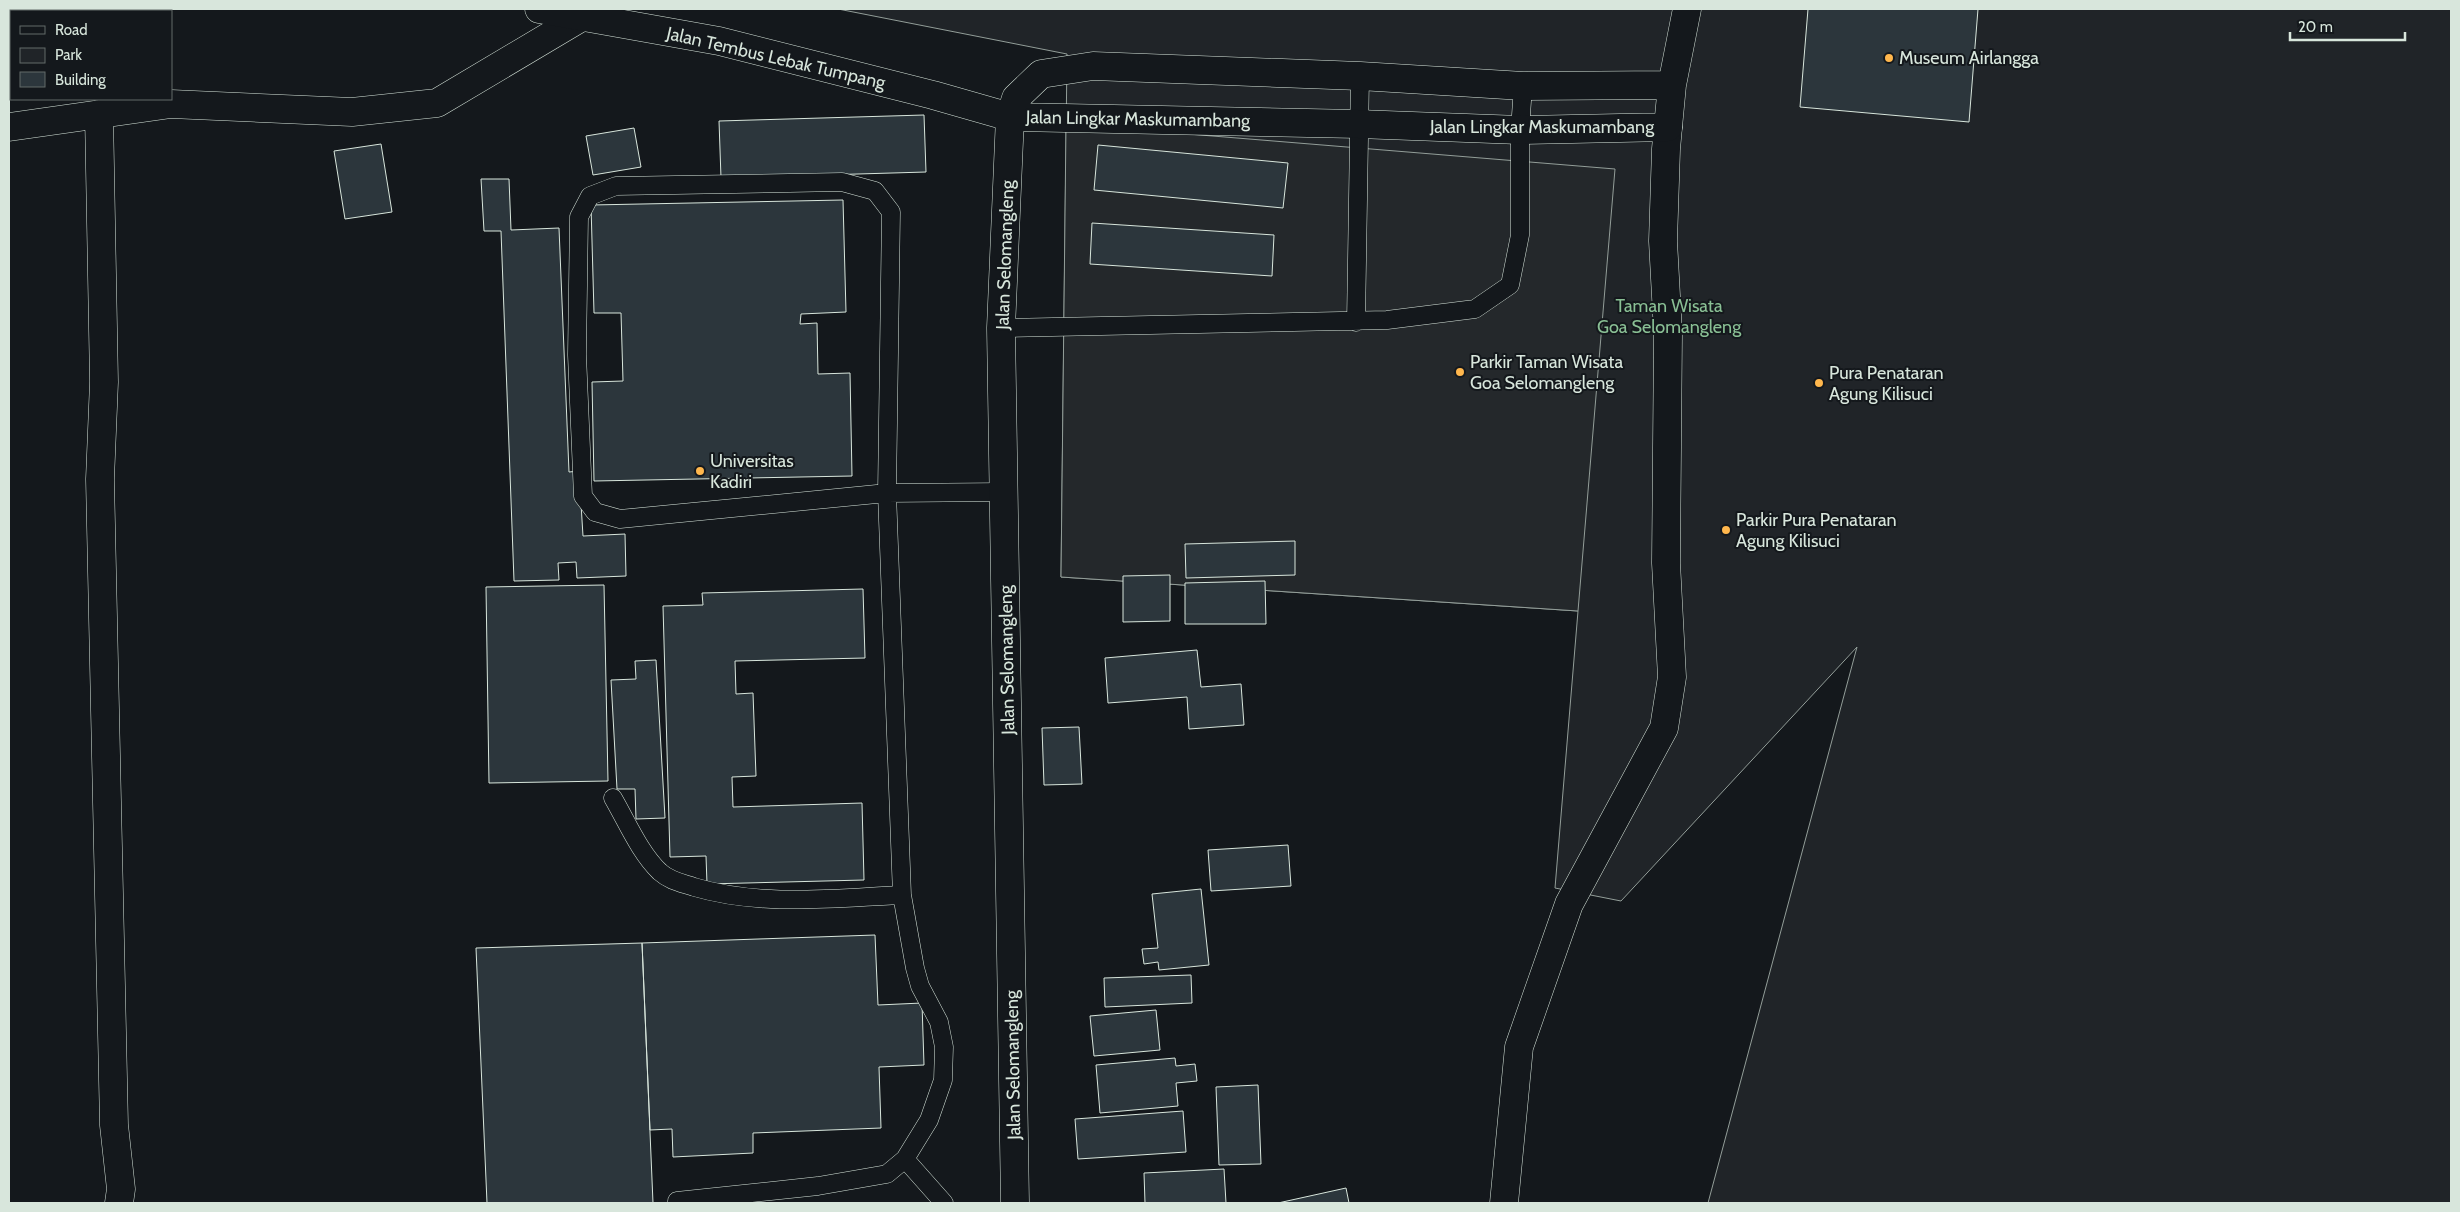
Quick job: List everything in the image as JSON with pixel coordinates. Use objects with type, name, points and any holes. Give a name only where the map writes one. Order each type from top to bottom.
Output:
[{"type":"street","name":"Jalan Tembus Lebak Tumpang","points":[[539,9],[580,18],[719,41],[933,95],[1010,117]]},
{"type":"street","name":"Jalan Lingkar Maskumambang","points":[[1672,85],[1523,86],[1360,76],[1093,66],[1041,74],[1016,98],[1010,117],[1358,124],[1520,130],[1668,127],[1672,85],[1687,9]]},
{"type":"street","points":[[9,127],[171,104],[352,112],[437,102],[580,18]]},
{"type":"street","points":[[99,114],[104,372],[100,479],[108,769],[107,847],[114,1115],[121,1189],[119,1203]]},
{"type":"street","name":"Jalan Selomangleng","points":[[1010,117],[1001,328],[1015,1203]]},
{"type":"street","points":[[1504,1203],[1519,1047],[1569,904],[1664,728],[1672,677],[1666,563],[1668,333],[1663,241],[1668,127]]},
{"type":"lane","points":[[1356,322],[1360,76]]},
{"type":"lane","points":[[1001,328],[1356,322],[1475,309],[1510,285],[1520,236],[1520,130],[1523,86]]},
{"type":"lane","points":[[677,1201],[818,1186],[887,1174],[906,1159],[929,1120],[943,1080],[944,1047],[939,1022],[920,986],[902,895],[887,493],[891,212],[876,191],[842,182],[616,186],[590,196],[579,217],[577,356],[583,496],[595,512],[620,519],[887,493],[1004,492]]},
{"type":"lane","points":[[614,798],[646,854],[660,872],[673,881],[720,894],[788,901],[902,895]]},
{"type":"lane","points":[[906,1159],[944,1203]]},
{"type":"green space","name":"Taman Wisata Goa Selomangleng","points":[[838,9],[2451,9],[2451,1203],[1708,1203],[1857,647],[1621,901],[1555,888],[1578,611],[1061,577],[1067,54]]},
{"type":"shaded area","points":[[1066,124],[1615,169],[1578,611],[1061,577]]},
{"type":"building","name":"Museum Airlangga","points":[[1808,9],[1978,9],[1969,122],[1800,107]]},
{"type":"building","points":[[924,115],[926,172],[721,178],[719,121]]},
{"type":"building","points":[[634,128],[641,167],[593,175],[586,136]]},
{"type":"building","points":[[381,144],[392,212],[345,219],[334,151]]},
{"type":"building","points":[[1098,145],[1288,163],[1283,208],[1094,190]]},
{"type":"building","points":[[481,179],[509,179],[511,230],[559,228],[569,472],[579,471],[583,536],[625,534],[626,576],[577,578],[576,562],[558,563],[559,580],[514,581],[501,231],[484,231]]},
{"type":"building","points":[[843,200],[846,312],[801,314],[800,324],[817,323],[818,374],[850,373],[852,476],[594,481],[592,382],[623,381],[621,313],[594,313],[591,205]]},
{"type":"building","points":[[1092,223],[1274,235],[1272,276],[1090,264]]},
{"type":"building","points":[[1295,541],[1295,575],[1186,578],[1185,544]]},
{"type":"building","points":[[1170,575],[1170,621],[1123,622],[1123,576]]},
{"type":"building","points":[[1265,581],[1266,624],[1185,624],[1185,583]]},
{"type":"building","points":[[604,585],[608,781],[489,783],[486,587]]},
{"type":"building","points":[[863,589],[865,658],[735,661],[736,694],[753,693],[756,776],[732,777],[733,807],[862,803],[864,880],[707,884],[706,856],[670,857],[663,606],[703,605],[702,593]]},
{"type":"building","points":[[1197,650],[1201,687],[1241,684],[1244,725],[1189,729],[1187,697],[1108,703],[1105,658]]},
{"type":"building","points":[[656,660],[665,818],[636,819],[635,789],[617,789],[611,680],[636,679],[635,661]]},
{"type":"building","points":[[1079,727],[1082,784],[1044,785],[1042,728]]},
{"type":"building","points":[[1288,845],[1291,886],[1211,891],[1208,850]]},
{"type":"building","points":[[1201,889],[1209,965],[1159,970],[1158,962],[1144,964],[1142,949],[1158,948],[1152,894]]},
{"type":"building","points":[[875,935],[878,1005],[922,1003],[924,1065],[879,1067],[881,1128],[753,1133],[753,1153],[673,1157],[672,1129],[650,1130],[642,943]]},
{"type":"building","points":[[642,943],[653,1203],[487,1203],[476,948]]},
{"type":"building","points":[[1191,975],[1192,1003],[1105,1007],[1104,978]]},
{"type":"building","points":[[1156,1010],[1160,1050],[1094,1056],[1090,1016]]},
{"type":"building","points":[[1175,1058],[1176,1066],[1195,1064],[1197,1081],[1176,1083],[1178,1106],[1100,1113],[1096,1065]]},
{"type":"building","points":[[1258,1085],[1261,1164],[1219,1165],[1216,1087]]},
{"type":"building","points":[[1183,1111],[1186,1152],[1078,1159],[1075,1119]]},
{"type":"building","points":[[1224,1169],[1226,1203],[1145,1203],[1144,1173]]},
{"type":"building","points":[[1346,1188],[1349,1203],[1278,1203]]},
{"type":"place","name":"Museum Airlangga","points":[[1889,58]]},
{"type":"place","name":"Parkir Taman Wisata Goa Selomangleng","points":[[1460,372]]},
{"type":"place","name":"Pura Penataran Agung Kilisuci","points":[[1819,383]]},
{"type":"place","name":"Universitas Kadiri","points":[[700,471]]},
{"type":"place","name":"Parkir Pura Penataran Agung Kilisuci","points":[[1726,530]]}]
